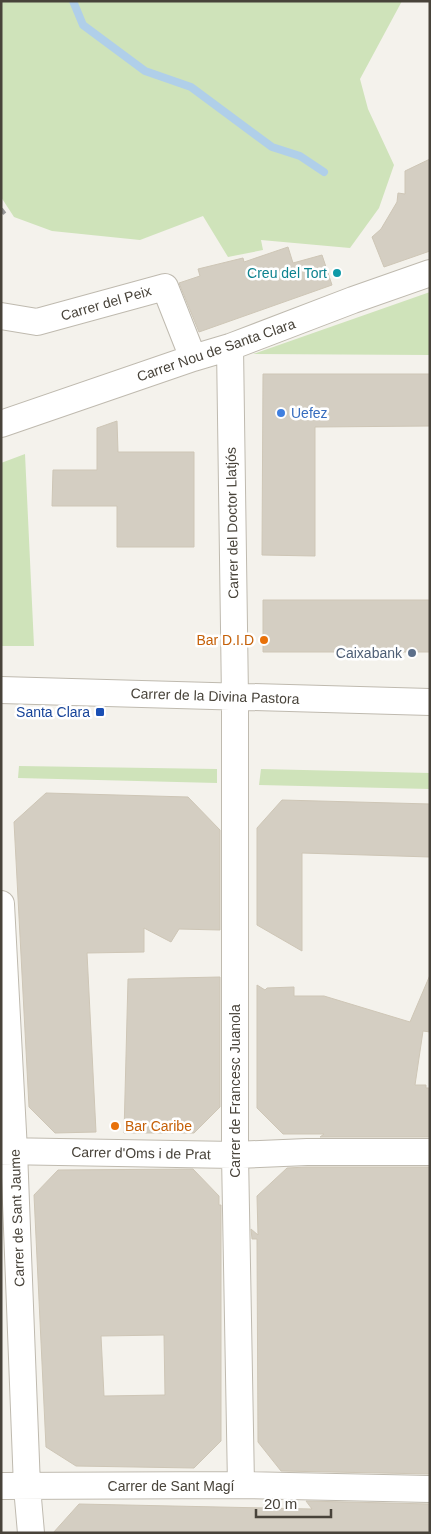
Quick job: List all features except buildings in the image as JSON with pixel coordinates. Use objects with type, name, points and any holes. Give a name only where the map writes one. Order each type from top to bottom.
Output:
[{"type":"street","name":"Carrer Nou de Santa Clara","points":[[1,424],[230,347],[430,273]]},
{"type":"street","name":"Carrer del Peix","points":[[1,316],[37,322],[165,287],[193,358]]},
{"type":"street","name":"Carrer del Doctor Llatjós","points":[[230,347],[235,698]]},
{"type":"street","name":"Carrer de la Divina Pastora","points":[[1,690],[430,702]]},
{"type":"street","name":"Carrer de Francesc Juanola","points":[[235,698],[235,1155],[241,1485]]},
{"type":"street","name":"Carrer de Sant Jaume","points":[[1,904],[8,1151],[31,1533]]},
{"type":"street","name":"Carrer d'Oms i de Prat","points":[[8,1151],[235,1155],[307,1152],[430,1152]]},
{"type":"street","name":"Carrer de Sant Magí","points":[[1,1486],[241,1485],[430,1489]]},
{"type":"green space","points":[[1,1],[402,1],[360,79],[368,109],[394,165],[379,208],[350,248],[261,240],[263,250],[228,257],[203,216],[140,240],[52,231],[14,217],[1,197]]},
{"type":"green space","points":[[430,292],[430,355],[253,354]]},
{"type":"green space","points":[[25,454],[34,646],[1,646],[1,463]]},
{"type":"green space","points":[[19,766],[217,769],[217,783],[18,778]]},
{"type":"green space","points":[[261,769],[430,773],[430,789],[259,785]]},
{"type":"waterway","points":[[73,1],[83,25],[145,71],[191,87],[272,147],[300,156],[324,172]]},
{"type":"railway","points":[[1,209],[8,218]]},
{"type":"place","name":"Creu del Tort","points":[[337,273]]},
{"type":"place","name":"Uefez","points":[[281,413]]},
{"type":"place","name":"Bar D.I.D","points":[[264,640]]},
{"type":"place","name":"Caixabank","points":[[412,653]]},
{"type":"place","name":"Santa Clara","points":[[100,712]]},
{"type":"place","name":"Bar Caribe","points":[[115,1126]]}]
